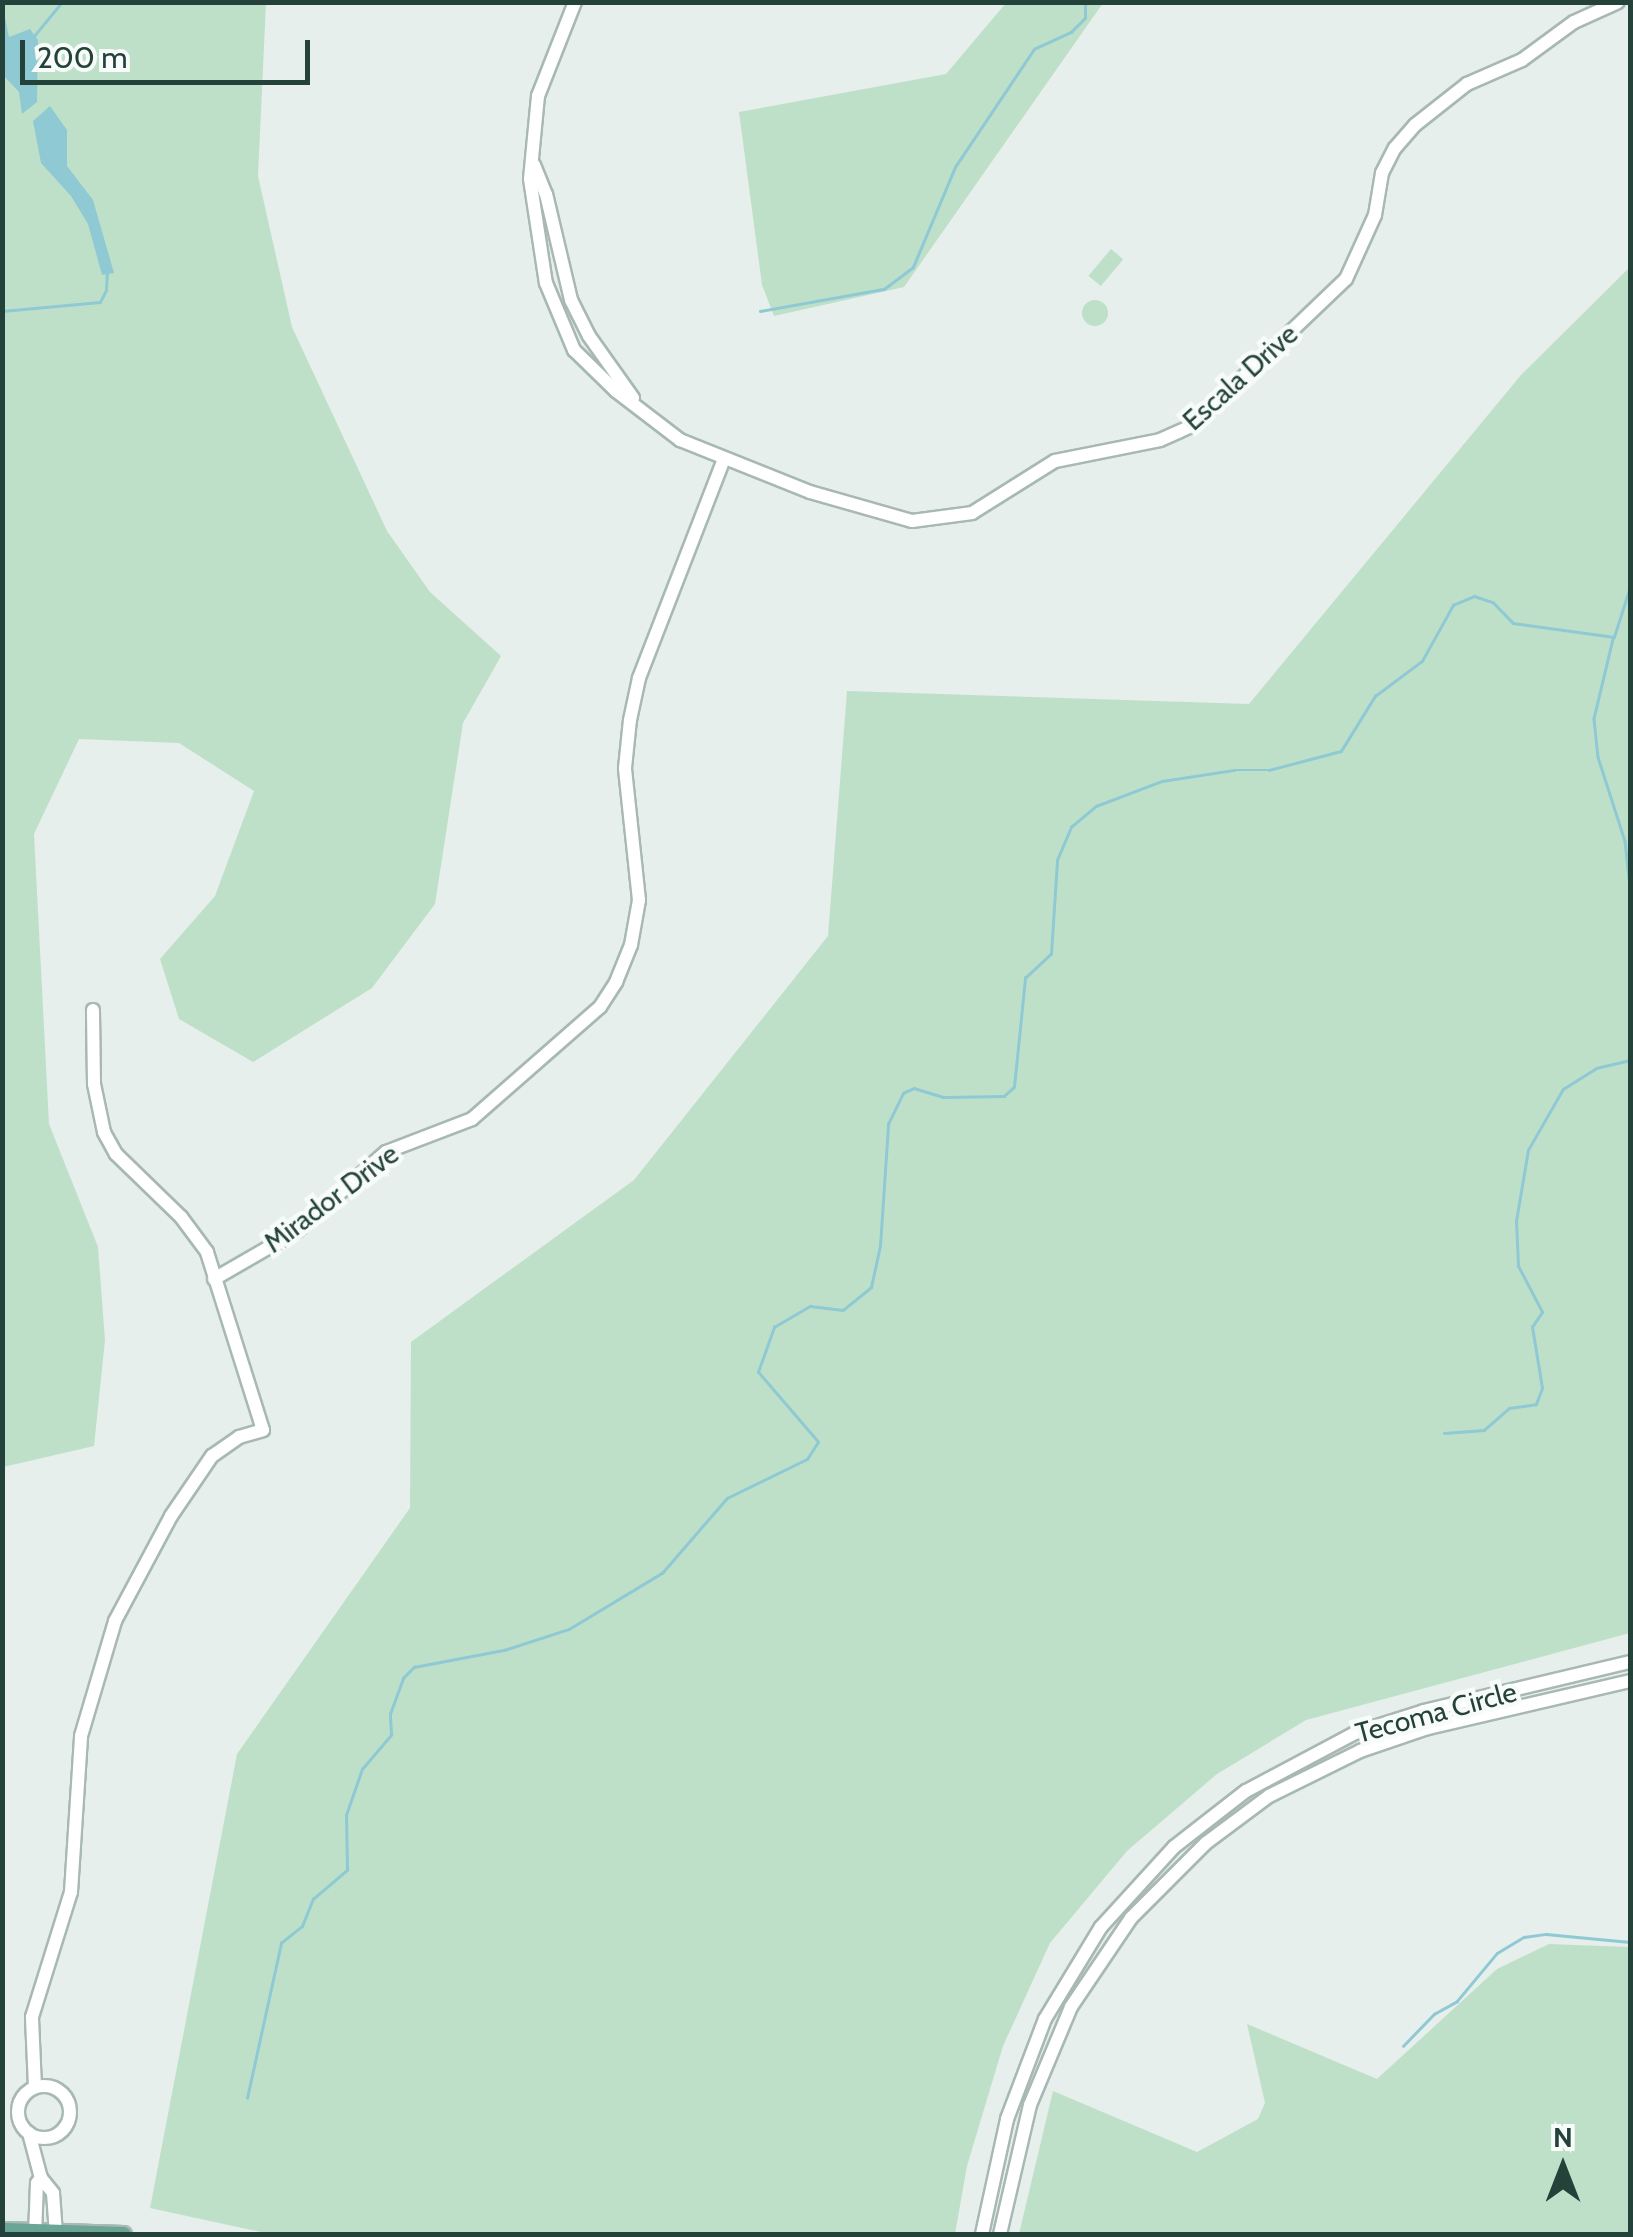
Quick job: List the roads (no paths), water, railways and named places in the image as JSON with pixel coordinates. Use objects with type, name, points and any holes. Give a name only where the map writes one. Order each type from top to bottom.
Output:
[{"type":"main road","points":[[2,2230],[123,2234]]},
{"type":"street","name":"Escala Drive","points":[[575,2],[538,96],[530,179],[538,238],[558,318],[574,350],[616,391],[680,440],[862,509],[931,521],[988,505],[1028,476],[1067,456],[1146,444],[1183,431],[1346,278],[1376,215],[1382,173],[1395,148],[1415,125],[1468,84],[1522,60],[1574,22],[1618,2]]},
{"type":"street","name":"Escala Drive","points":[[534,165],[546,194],[571,300],[589,336],[635,402]]},
{"type":"street","name":"Mirador Drive","points":[[214,1278],[297,1231],[386,1152],[472,1119],[600,1007],[631,945],[639,900],[625,768],[636,692],[724,459]]},
{"type":"street","points":[[35,2088],[32,2017],[71,1892],[81,1736],[116,1622],[171,1516],[212,1456],[238,1437],[263,1430],[207,1252],[195,1233],[131,1172],[104,1132],[94,1084],[93,1010]]},
{"type":"street","name":"Tecoma Circle","points":[[982,2234],[994,2173],[1031,2051],[1074,1968],[1112,1912],[1161,1859],[1246,1791],[1355,1733],[1630,1662]]},
{"type":"street","name":"Tecoma Circle","points":[[1000,2234],[1011,2177],[1041,2071],[1088,1977],[1154,1892],[1206,1842],[1269,1796],[1326,1765],[1393,1738],[1630,1681]]},
{"type":"street","points":[[1518,1689],[1521,1706]]},
{"type":"street","points":[[1499,1694],[1504,1710]]},
{"type":"street","points":[[1260,1782],[1269,1796]]},
{"type":"street","points":[[1246,1791],[1256,1805]]},
{"type":"street","points":[[1074,1968],[1088,1977]]},
{"type":"street","points":[[39,2161],[50,2138],[68,2124],[70,2104],[56,2088],[35,2088],[23,2097],[18,2112],[39,2161],[41,2178],[53,2193],[56,2232]]},
{"type":"street","points":[[29,2133],[50,2138]]},
{"type":"street","points":[[994,2173],[1011,2177]]},
{"type":"street","points":[[35,2232],[36,2183],[41,2178]]},
{"type":"water","points":[[5,18],[9,37],[30,29],[38,40],[37,102],[22,114],[19,92],[3,75]]},
{"type":"water","points":[[50,106],[67,130],[67,166],[93,200],[114,273],[102,275],[88,224],[71,196],[41,163],[33,121]]},
{"type":"waterway","points":[[34,36],[62,2]]},
{"type":"waterway","points":[[760,311],[884,289],[913,267],[955,167],[1034,49],[1071,32],[1085,18],[1085,2]]},
{"type":"waterway","points":[[2,311],[100,302],[106,290],[107,273]]},
{"type":"waterway","points":[[247,2098],[281,1943],[302,1926],[313,1899],[347,1870],[346,1815],[362,1769],[391,1735],[390,1714],[403,1678],[414,1667],[504,1650],[569,1629],[662,1573],[727,1498],[807,1459],[818,1442],[758,1372],[774,1327],[810,1306],[843,1310],[871,1287],[880,1246],[888,1124],[903,1093],[914,1088],[944,1097],[1004,1096],[1014,1087],[1025,978],[1051,954],[1057,860],[1071,827],[1096,806],[1162,781],[1234,770],[1269,770],[1341,751],[1375,696],[1422,661],[1453,605],[1474,596],[1493,602],[1513,623],[1614,637],[1630,587]]},
{"type":"waterway","points":[[1613,639],[1594,719],[1598,757],[1625,841],[1630,886]]},
{"type":"waterway","points":[[1444,1433],[1484,1430],[1509,1408],[1536,1404],[1542,1388],[1532,1327],[1542,1312],[1518,1266],[1516,1221],[1528,1150],[1563,1089],[1596,1068],[1630,1060]]},
{"type":"waterway","points":[[1403,2046],[1434,2014],[1457,2001],[1497,1953],[1524,1937],[1546,1934],[1630,1942]]}]
